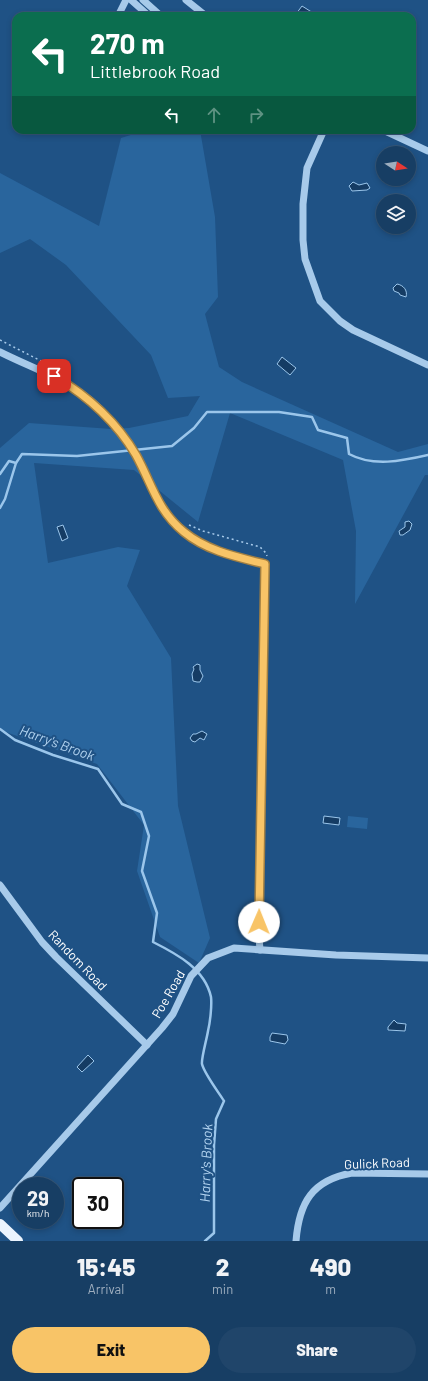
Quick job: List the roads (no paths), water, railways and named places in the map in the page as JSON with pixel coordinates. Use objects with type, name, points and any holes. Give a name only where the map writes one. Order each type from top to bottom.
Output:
[{"type":"main road","points":[[0,1224],[18,1241]]},
{"type":"street","points":[[120,12],[126,0]]},
{"type":"street","points":[[131,0],[144,12]]},
{"type":"street","points":[[143,0],[157,12]]},
{"type":"street","points":[[186,0],[198,12]]},
{"type":"street","points":[[322,134],[307,168],[303,211],[303,240],[305,259],[320,301],[340,321],[353,330],[428,365]]},
{"type":"street","points":[[391,134],[428,151]]},
{"type":"street","points":[[0,352],[54,376],[74,387],[108,416],[136,455],[155,497],[163,510],[184,533],[209,548],[266,561],[259,937],[260,950]]},
{"type":"street","name":"Random Road","points":[[0,884],[42,942],[147,1045]]},
{"type":"street","name":"Poe Road","points":[[0,1208],[147,1045],[173,1014],[191,976],[208,958],[234,948],[336,955],[428,958]]},
{"type":"street","name":"Gulick Road","points":[[296,1241],[297,1225],[303,1206],[319,1186],[329,1180],[340,1175],[352,1173],[428,1174]]},
{"type":"waterway","points":[[0,474],[9,461],[16,463],[22,454],[77,456],[172,446],[194,428],[207,412],[279,412],[312,417],[318,430],[347,438],[349,454],[358,458],[378,462],[398,461],[428,455]]},
{"type":"waterway","points":[[0,508],[5,499],[16,463]]},
{"type":"waterway","name":"Harry's Brook","points":[[0,729],[15,740],[53,755],[98,769],[122,804],[141,812],[149,836],[142,871],[157,913],[153,942],[180,957],[196,970],[203,978],[211,997],[209,1028],[202,1064],[224,1101],[216,1119],[214,1145],[214,1233],[205,1241]]}]
